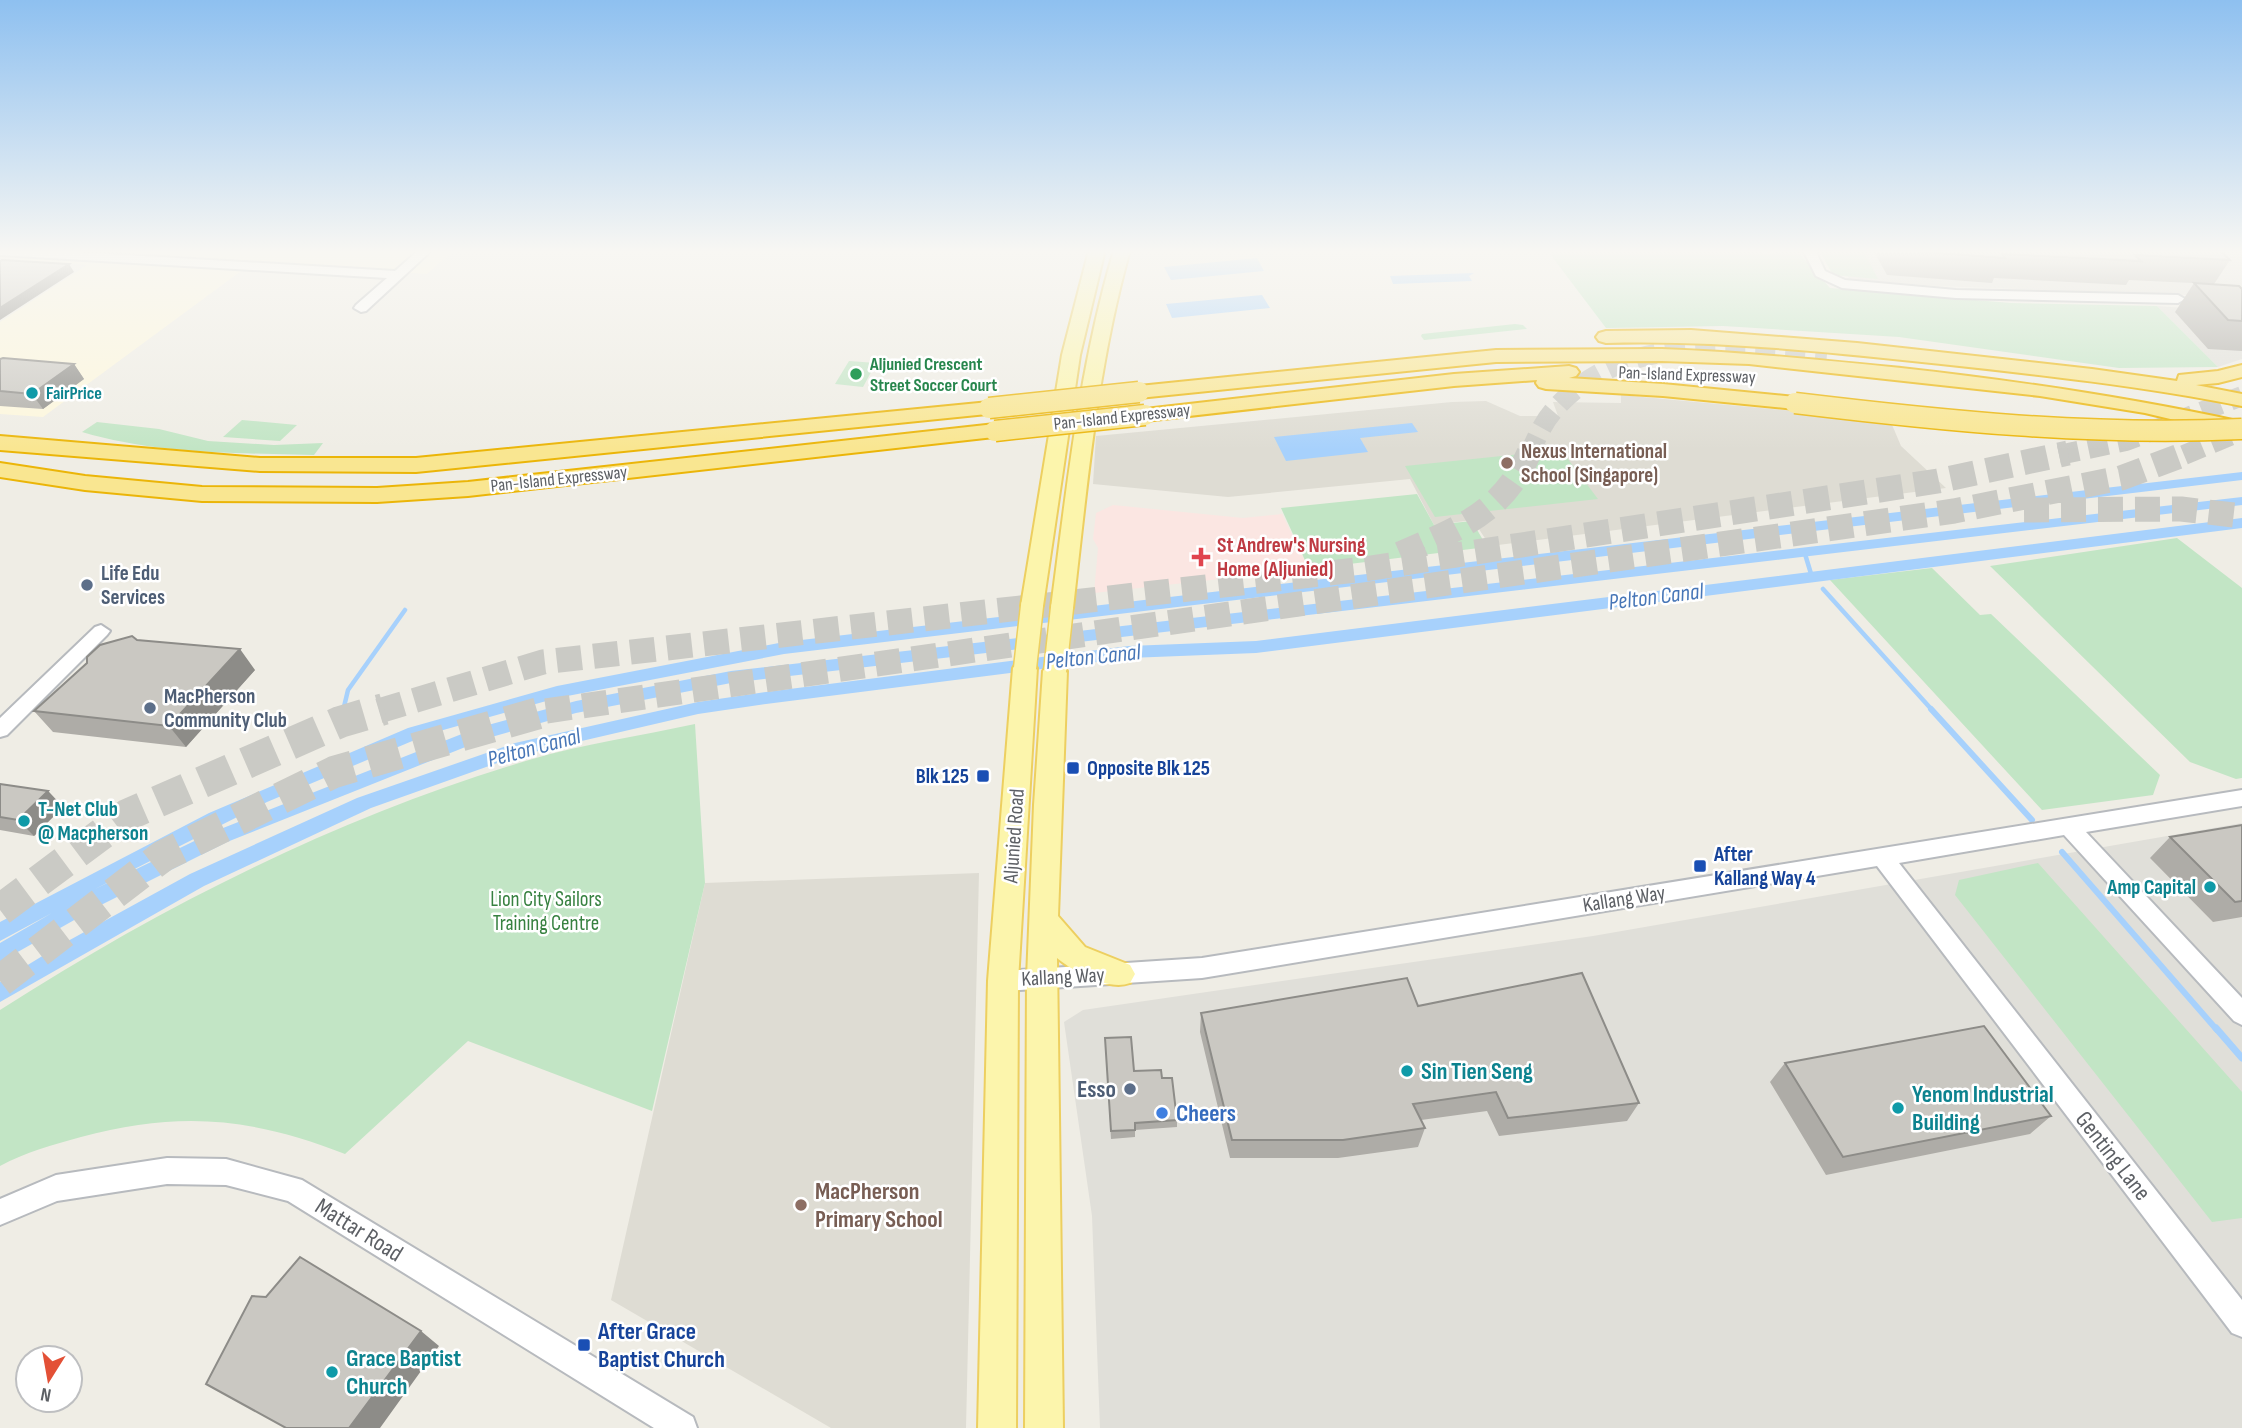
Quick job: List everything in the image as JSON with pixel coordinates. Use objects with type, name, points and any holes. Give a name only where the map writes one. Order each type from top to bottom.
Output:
[{"type":"highway","points":[[1449,360],[1465,351],[1599,338],[1702,335],[1756,337],[2110,376],[2242,400]]},
{"type":"highway","points":[[1826,354],[2094,387],[2176,402],[2242,419]]},
{"type":"highway","name":"Pan-Island Expressway","points":[[0,443],[178,461],[351,468],[416,466],[1449,360],[1569,355],[1749,358],[2086,396],[2242,429]]},
{"type":"highway","name":"Pan-Island Expressway","points":[[0,470],[85,483],[202,494],[327,497],[468,489],[1399,387],[1465,384],[1569,372],[1657,371],[1766,379],[2062,412],[2161,429],[2242,447]]},
{"type":"highway","points":[[2110,376],[2120,373],[2182,379],[2218,377],[2242,371]]},
{"type":"highway","points":[[1465,384],[1589,385],[1795,403],[2038,429],[2170,432],[2242,429]]},
{"type":"main road","name":"Aljunied Road","points":[[997,1428],[1003,981],[1025,668],[1071,355],[1080,317]]},
{"type":"main road","name":"Aljunied Road","points":[[1044,1428],[1042,978],[1055,671],[1104,317]]},
{"type":"main road","points":[[1044,918],[1058,940],[1076,959],[1120,974]]},
{"type":"street","points":[[0,730],[101,631]]},
{"type":"street","name":"Kallang Way","points":[[1003,981],[1202,968],[2242,798]]},
{"type":"street","points":[[2062,828],[2242,1014]]},
{"type":"street","name":"Genting Lane","points":[[1882,857],[2242,1323]]},
{"type":"street","name":"Mattar Road","points":[[0,1212],[56,1188],[167,1171],[226,1172],[293,1189],[682,1428]]},
{"type":"shaded area","points":[[8,317],[179,317],[43,417],[0,414],[0,322]]},
{"type":"shaded area","points":[[2168,317],[2242,317],[2242,359],[2218,367]]},
{"type":"shaded area","name":"Nexus International School (Singapore)","points":[[1621,395],[1890,420],[1901,446],[1946,488],[1490,546],[1473,520],[1434,525],[1410,479],[1228,497],[1093,484],[1096,436],[1452,402],[1486,401],[1520,416],[1558,416],[1553,402],[1621,403]]},
{"type":"shaded area","name":"St Andrew's Nursing Home (Aljunied)","points":[[1113,505],[1243,518],[1282,514],[1309,569],[1094,593],[1098,548],[1093,539],[1096,513]]},
{"type":"shaded area","points":[[2242,823],[2242,1428],[1100,1428],[1092,1216],[1064,1022],[1083,1010],[1593,936]]},
{"type":"shaded area","name":"MacPherson Primary School","points":[[979,873],[966,1428],[831,1428],[611,1300],[705,883]]},
{"type":"green space","points":[[1597,317],[2168,317],[2218,367],[2119,368],[1899,337],[1723,326],[1606,328]]},
{"type":"green space","points":[[1523,325],[1527,329],[1424,340],[1421,336],[1422,334]]},
{"type":"green space","name":"Aljunied Crescent Street Soccer Court","points":[[849,361],[876,363],[863,387],[835,384]]},
{"type":"green space","points":[[242,420],[297,425],[280,441],[223,437]]},
{"type":"green space","points":[[97,422],[159,429],[208,441],[274,445],[323,443],[314,455],[226,453],[167,448],[138,445],[82,432]]},
{"type":"green space","points":[[1561,450],[1598,499],[1435,517],[1405,466]]},
{"type":"green space","points":[[1417,494],[1434,525],[1472,521],[1487,547],[1309,569],[1281,508]]},
{"type":"green space","points":[[2177,538],[2242,588],[2242,778],[2236,779],[2190,762],[1990,566]]},
{"type":"green space","points":[[1932,568],[1980,615],[1991,614],[2160,775],[2153,795],[2042,810],[1830,580]]},
{"type":"green space","name":"Lion City Sailors Training Centre","points":[[695,724],[705,883],[652,1111],[468,1041],[345,1154],[278,1132],[214,1122],[183,1121],[150,1123],[81,1137],[29,1153],[0,1166],[0,1010],[62,971],[190,899],[256,866],[390,808],[459,782],[549,754]]},
{"type":"green space","points":[[2038,863],[2242,1092],[2242,1218],[2212,1222],[1955,895],[1959,880]]},
{"type":"water","points":[[1412,423],[1418,432],[1360,438],[1368,452],[1286,461],[1274,437]]},
{"type":"building","points":[[2225,317],[2242,317],[2242,321],[2228,320]]},
{"type":"building","points":[[0,359],[74,364],[32,394],[0,391]]},
{"type":"building","points":[[132,636],[137,640],[240,649],[169,726],[34,711],[87,663],[87,657],[100,645]]},
{"type":"building","points":[[0,784],[48,791],[18,820],[0,817]]},
{"type":"building","points":[[2242,825],[2242,901],[2235,902],[2170,837]]},
{"type":"building","name":"Sin Tien Seng","points":[[1582,973],[1639,1103],[1508,1118],[1496,1092],[1413,1104],[1425,1128],[1343,1140],[1232,1140],[1201,1013],[1407,978],[1418,1006]]},
{"type":"building","name":"Yenom Industrial Building","points":[[1984,1026],[2051,1116],[1843,1157],[1785,1063]]},
{"type":"building","points":[[1131,1037],[1134,1071],[1161,1070],[1162,1078],[1172,1078],[1177,1120],[1135,1123],[1135,1130],[1111,1131],[1105,1038]]},
{"type":"building","name":"Grace Baptist Church","points":[[300,1257],[421,1331],[349,1428],[286,1428],[206,1384],[252,1296],[266,1297]]},
{"type":"waterway","name":"Pelton Canal","points":[[0,932],[216,818],[396,739],[467,715],[602,682],[784,648],[2242,476]]},
{"type":"waterway","name":"Pelton Canal","points":[[0,953],[92,900],[220,837],[483,733],[576,707],[731,677],[2242,501]]},
{"type":"waterway","name":"Pelton Canal","points":[[0,993],[64,953],[197,880],[364,803],[515,750],[698,708],[1129,652],[1256,647],[2242,523]]},
{"type":"waterway","points":[[1805,554],[1812,577]]},
{"type":"waterway","points":[[1823,589],[1933,711]]},
{"type":"waterway","points":[[343,711],[348,690],[405,610]]},
{"type":"waterway","points":[[342,715],[343,709]]},
{"type":"waterway","points":[[1931,709],[2032,820]]},
{"type":"waterway","points":[[342,762],[354,784]]},
{"type":"waterway","points":[[2062,852],[2217,1030]]},
{"type":"waterway","points":[[2216,1028],[2242,1058]]},
{"type":"tunnel","points":[[1529,455],[1543,425],[1555,409],[1582,384],[1613,367],[1647,356],[1682,350],[1756,349],[1827,354]]},
{"type":"tunnel","points":[[2059,455],[2126,441],[2242,396]]},
{"type":"tunnel","points":[[2184,455],[2242,431]]},
{"type":"tunnel","points":[[1400,554],[1476,517],[1505,491],[1529,453]]},
{"type":"tunnel","points":[[379,711],[543,662],[1365,569],[1938,481],[2068,453]]},
{"type":"tunnel","points":[[546,711],[1954,511],[2121,478],[2188,453]]},
{"type":"tunnel","points":[[2024,510],[2181,509],[2242,516]]},
{"type":"tunnel","points":[[0,910],[127,815],[340,722],[384,709]]},
{"type":"tunnel","points":[[546,711],[553,709]]},
{"type":"tunnel","points":[[0,981],[163,856],[334,772],[546,711]]},
{"type":"place","name":"Aljunied Crescent Street Soccer Court","points":[[856,374]]},
{"type":"place","name":"FairPrice","points":[[32,393]]},
{"type":"place","name":"Nexus International School (Singapore)","points":[[1507,463]]},
{"type":"place","name":"St Andrew's Nursing Home (Aljunied)","points":[[1201,557]]},
{"type":"place","name":"Life Edu Services","points":[[87,585]]},
{"type":"place","name":"MacPherson Community Club","points":[[150,708]]},
{"type":"place","name":"Opposite Blk 125","points":[[1073,768]]},
{"type":"place","name":"Blk 125","points":[[983,776]]},
{"type":"place","name":"T-Net Club @ Macpherson","points":[[24,821]]},
{"type":"place","name":"After Kallang Way 4","points":[[1700,866]]},
{"type":"place","name":"Amp Capital","points":[[2210,887]]},
{"type":"place","name":"Sin Tien Seng","points":[[1407,1071]]},
{"type":"place","name":"Esso","points":[[1130,1089]]},
{"type":"place","name":"Yenom Industrial Building","points":[[1898,1108]]},
{"type":"place","name":"Cheers","points":[[1162,1113]]},
{"type":"place","name":"MacPherson Primary School","points":[[801,1205]]},
{"type":"place","name":"After Grace Baptist Church","points":[[584,1345]]},
{"type":"place","name":"Grace Baptist Church","points":[[332,1372]]}]
